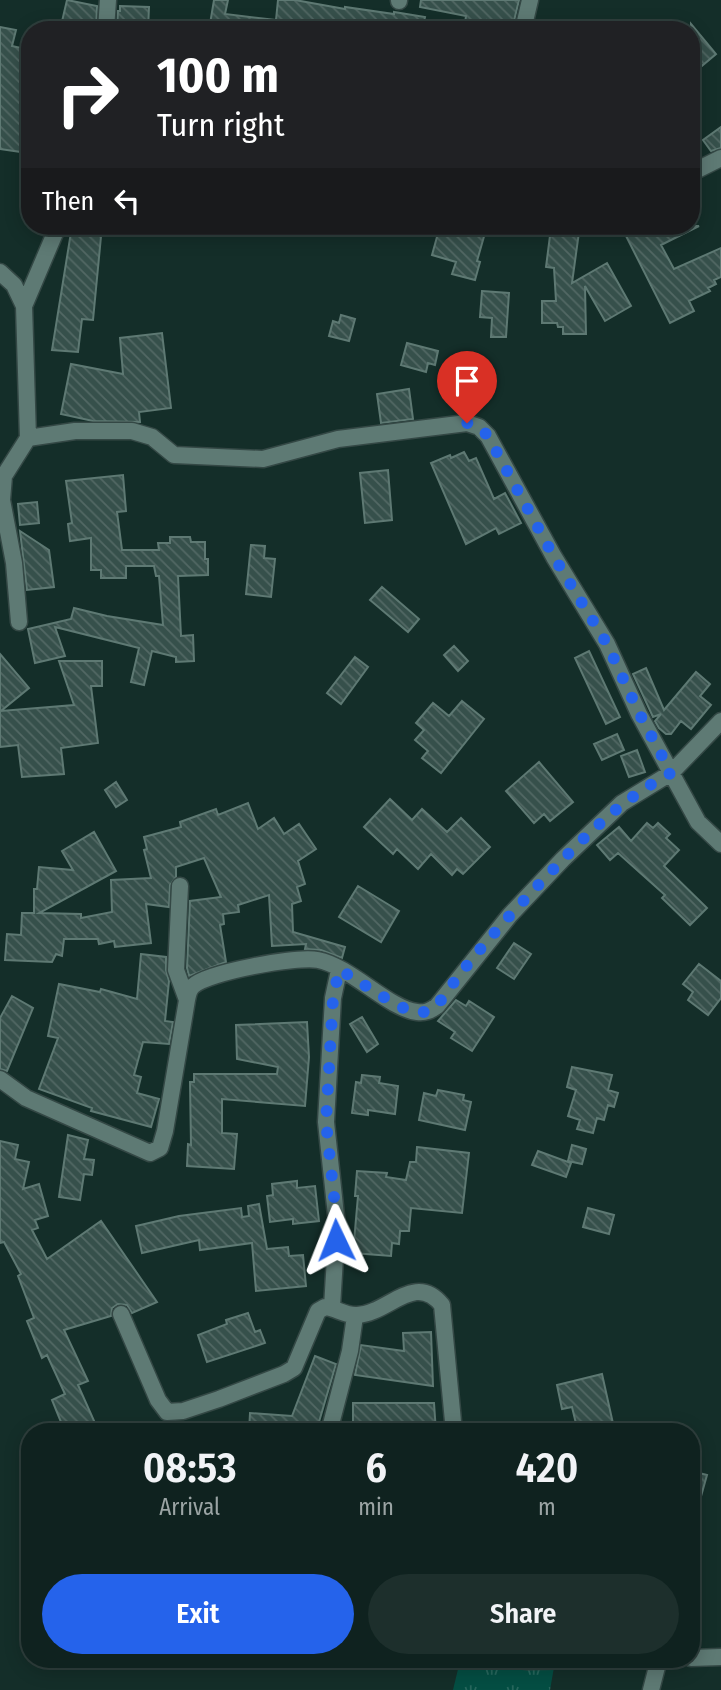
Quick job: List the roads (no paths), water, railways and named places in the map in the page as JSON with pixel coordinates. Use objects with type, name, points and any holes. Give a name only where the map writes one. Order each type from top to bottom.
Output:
[{"type":"street","points":[[107,21],[108,0]]},
{"type":"street","points":[[525,21],[530,0]]},
{"type":"street","points":[[700,168],[721,158]]},
{"type":"street","points":[[24,306],[54,235]]},
{"type":"street","points":[[0,272],[14,285],[24,306],[28,438],[2,476],[2,500],[14,563],[19,622]]},
{"type":"street","points":[[28,438],[75,431],[132,431],[152,437],[174,455],[262,458],[338,439],[467,423],[479,427],[488,436],[554,557],[607,644],[639,713],[698,822],[721,844]]},
{"type":"street","points":[[0,1079],[26,1098],[150,1153],[160,1148],[165,1131],[191,987],[207,977],[294,959],[317,960],[330,963],[406,1010],[429,1012],[437,1006],[510,915],[563,859],[622,803],[671,773],[721,721]]},
{"type":"street","points":[[180,887],[176,970],[187,1000]]},
{"type":"street","points":[[332,1307],[337,1225],[326,1122],[333,998],[339,970]]},
{"type":"street","points":[[121,1314],[158,1401],[167,1412],[183,1411],[294,1368],[318,1311],[325,1307],[355,1316],[366,1314],[416,1291],[426,1292],[442,1305],[453,1423]]},
{"type":"street","points":[[331,1423],[350,1351],[355,1316]]},
{"type":"street","points":[[700,1658],[721,1657]]},
{"type":"street","points":[[651,1690],[657,1668]]}]
